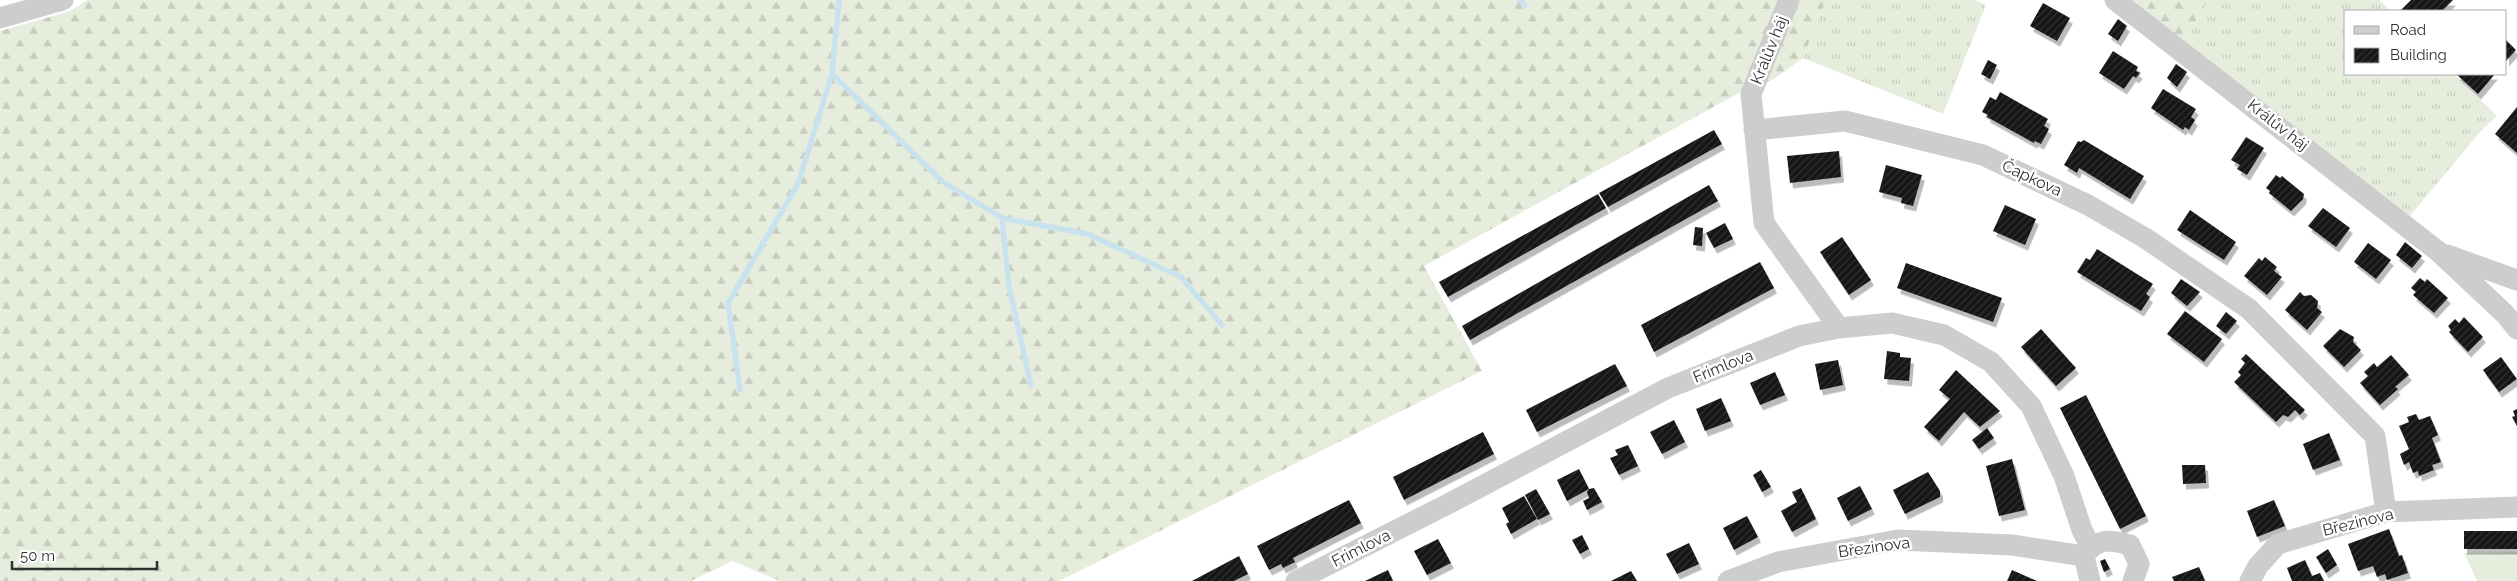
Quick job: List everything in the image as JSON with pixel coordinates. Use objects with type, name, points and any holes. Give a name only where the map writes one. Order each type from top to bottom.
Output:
[{"type":"street","points":[[0,18],[63,0]]},
{"type":"street","name":"Králův háj","points":[[1754,130],[1751,94],[1789,0]]},
{"type":"street","name":"Králův háj","points":[[2115,0],[2439,252],[2505,314],[2517,329]]},
{"type":"street","name":"Čapkova","points":[[1754,130],[1845,122],[1983,155],[2088,204],[2145,238],[2249,309],[2374,436],[2386,512]]},
{"type":"street","points":[[1754,130],[1764,223],[1839,328]]},
{"type":"street","name":"Králův háj","points":[[2439,252],[2517,280]]},
{"type":"street","name":"Frimlova","points":[[1296,581],[1444,506],[1668,388],[1799,336],[1839,328],[1892,323],[1944,335],[1991,362],[2032,406],[2064,476],[2086,544]]},
{"type":"street","name":"Březinova","points":[[2250,581],[2258,566],[2278,544],[2386,512],[2517,507]]},
{"type":"street","name":"Březinova","points":[[1728,581],[1778,562],[1898,540],[2012,545],[2086,544],[2111,540],[2130,545],[2139,564],[2133,581]]},
{"type":"street","points":[[2086,544],[2090,581]]},
{"type":"green space","points":[[87,0],[1826,0],[1803,58],[1774,79],[1737,94],[1424,266],[1482,371],[1059,581],[780,581],[732,561],[691,581],[0,581],[0,31],[70,11]]},
{"type":"green space","points":[[1826,0],[1974,0],[1986,5],[1943,114],[1803,58]]},
{"type":"green space","points":[[2115,0],[2208,0],[2179,49]]},
{"type":"green space","points":[[2208,0],[2379,0],[2390,10],[2344,10],[2344,75],[2455,75],[2497,116],[2481,131],[2403,224],[2179,49]]},
{"type":"green space","points":[[2517,552],[2517,581],[2477,581],[2464,553]]},
{"type":"building","points":[[2411,0],[2453,0],[2443,10],[2401,10]]},
{"type":"building","points":[[2043,3],[2070,18],[2057,41],[2030,26]]},
{"type":"building","points":[[2118,19],[2127,26],[2118,41],[2108,34]]},
{"type":"building","points":[[2507,41],[2516,50],[2507,60]]},
{"type":"building","points":[[2113,51],[2138,67],[2136,71],[2140,73],[2136,78],[2133,76],[2124,89],[2099,73]]},
{"type":"building","points":[[1988,60],[1997,65],[1990,79],[1981,74]]},
{"type":"building","points":[[2176,64],[2187,72],[2177,87],[2167,78]]},
{"type":"building","points":[[2457,75],[2494,75],[2478,94]]},
{"type":"building","points":[[2163,89],[2196,109],[2191,117],[2195,120],[2189,130],[2185,127],[2183,130],[2151,108]]},
{"type":"building","points":[[2000,92],[2048,119],[2044,126],[2049,129],[2041,144],[2035,141],[2034,143],[1987,117],[1988,115],[1982,112],[1990,97],[1996,100]]},
{"type":"building","points":[[2517,107],[2517,153],[2495,134]]},
{"type":"building","points":[[1714,130],[1722,144],[1608,207],[1599,193]]},
{"type":"building","points":[[2246,137],[2264,148],[2247,175],[2237,169],[2240,165],[2231,160]]},
{"type":"building","points":[[2084,140],[2144,176],[2130,199],[2079,168],[2077,173],[2064,165],[2078,141]]},
{"type":"building","points":[[1839,151],[1841,177],[1790,183],[1787,156]]},
{"type":"building","points":[[1886,165],[1922,175],[1913,206],[1901,203],[1902,198],[1879,192]]},
{"type":"building","points":[[2276,175],[2280,178],[2282,176],[2304,194],[2303,199],[2291,211],[2269,193],[2270,191],[2266,188]]},
{"type":"building","points":[[1709,185],[1718,201],[1470,340],[1462,326]]},
{"type":"building","points":[[1598,194],[1606,208],[1448,297],[1439,282]]},
{"type":"building","points":[[2005,205],[2036,219],[2025,245],[1993,231]]},
{"type":"building","points":[[2323,208],[2350,228],[2336,247],[2308,226]]},
{"type":"building","points":[[2190,210],[2236,242],[2224,260],[2177,230]]},
{"type":"building","points":[[1725,223],[1733,239],[1714,248],[1706,233]]},
{"type":"building","points":[[1695,227],[1703,228],[1702,246],[1693,245]]},
{"type":"building","points":[[1842,237],[1871,280],[1849,295],[1820,252]]},
{"type":"building","points":[[2405,242],[2422,256],[2412,268],[2396,255]]},
{"type":"building","points":[[2368,243],[2391,260],[2376,279],[2354,262]]},
{"type":"building","points":[[2097,249],[2153,284],[2146,294],[2150,297],[2141,311],[2077,272],[2086,258],[2090,260]]},
{"type":"building","points":[[2265,257],[2277,267],[2274,271],[2282,277],[2267,295],[2244,276],[2259,258],[2262,261]]},
{"type":"building","points":[[1760,262],[1774,288],[1654,352],[1641,325]]},
{"type":"building","points":[[1906,263],[2002,298],[1993,322],[1897,288]]},
{"type":"building","points":[[2420,278],[2425,282],[2427,279],[2448,298],[2434,313],[2413,295],[2416,292],[2411,288]]},
{"type":"building","points":[[2181,279],[2200,292],[2187,306],[2171,293]]},
{"type":"building","points":[[2300,292],[2304,296],[2311,295],[2318,301],[2317,308],[2322,312],[2307,330],[2285,310]]},
{"type":"building","points":[[2185,311],[2222,339],[2204,362],[2167,334]]},
{"type":"building","points":[[2226,312],[2237,321],[2226,334],[2216,326]]},
{"type":"building","points":[[2464,317],[2483,337],[2468,352],[2449,332],[2451,330],[2448,326],[2455,319],[2459,323]]},
{"type":"building","points":[[2041,329],[2076,368],[2056,386],[2021,347]]},
{"type":"building","points":[[2340,329],[2354,337],[2353,342],[2361,350],[2344,367],[2323,346]]},
{"type":"building","points":[[1887,351],[1900,353],[1900,357],[1911,358],[1909,381],[1884,379]]},
{"type":"building","points":[[2246,354],[2305,410],[2300,415],[2295,410],[2288,417],[2283,415],[2276,422],[2234,382],[2241,375],[2238,372],[2245,363],[2241,359]]},
{"type":"building","points":[[2391,355],[2409,375],[2395,387],[2398,389],[2380,405],[2360,383],[2368,376],[2364,372],[2374,363],[2377,367]]},
{"type":"building","points":[[2501,357],[2517,379],[2499,392],[2483,370]]},
{"type":"building","points":[[1838,360],[1843,385],[1820,390],[1815,364]]},
{"type":"building","points":[[1615,364],[1627,386],[1537,432],[1526,410]]},
{"type":"building","points":[[1956,370],[2000,411],[1980,427],[1964,412],[1939,441],[1924,427],[1950,399],[1939,390]]},
{"type":"building","points":[[1775,372],[1785,395],[1760,405],[1750,383]]},
{"type":"building","points":[[2086,395],[2146,516],[2120,529],[2060,408]]},
{"type":"building","points":[[1721,398],[1731,421],[1705,431],[1696,409]]},
{"type":"building","points":[[2517,409],[2517,426],[2512,417],[2515,416],[2513,411]]},
{"type":"building","points":[[2416,414],[2419,420],[2430,416],[2438,435],[2432,438],[2441,462],[2432,465],[2434,470],[2419,476],[2418,471],[2413,473],[2409,462],[2404,465],[2400,454],[2409,449],[2399,426],[2409,422],[2407,417]]},
{"type":"building","points":[[1674,420],[1685,442],[1662,454],[1650,432]]},
{"type":"building","points":[[1987,428],[1994,438],[1979,449],[1972,440]]},
{"type":"building","points":[[1483,432],[1494,454],[1404,500],[1393,477]]},
{"type":"building","points":[[2329,433],[2340,460],[2313,470],[2303,444]]},
{"type":"building","points":[[1628,445],[1638,466],[1619,475],[1610,458],[1618,455],[1615,450]]},
{"type":"building","points":[[2012,459],[2025,510],[1999,516],[1986,466]]},
{"type":"building","points":[[2182,465],[2205,465],[2206,483],[2183,484]]},
{"type":"building","points":[[1579,469],[1589,489],[1567,501],[1557,480]]},
{"type":"building","points":[[1761,470],[1771,487],[1762,492],[1753,475]]},
{"type":"building","points":[[1928,472],[1940,491],[1940,497],[1905,514],[1893,490]]},
{"type":"building","points":[[1860,486],[1872,509],[1848,521],[1837,498]]},
{"type":"building","points":[[1594,488],[1602,502],[1587,510],[1583,501],[1589,498],[1587,492],[1589,489]]},
{"type":"building","points":[[1801,488],[1816,519],[1792,532],[1781,511],[1797,502],[1792,492]]},
{"type":"building","points":[[1536,489],[1550,514],[1538,520],[1525,495]]},
{"type":"building","points":[[1524,496],[1537,519],[1511,534],[1506,524],[1509,522],[1502,508]]},
{"type":"building","points":[[1349,500],[1361,523],[1293,558],[1295,562],[1283,568],[1281,564],[1269,570],[1257,546]]},
{"type":"building","points":[[2274,500],[2285,526],[2257,537],[2247,511]]},
{"type":"building","points":[[1747,516],[1758,537],[1734,550],[1723,528]]},
{"type":"building","points":[[2389,529],[2399,556],[2402,555],[2408,573],[2387,580],[2385,574],[2377,577],[2373,566],[2358,571],[2348,544]]},
{"type":"building","points":[[2464,531],[2517,531],[2517,549],[2464,549]]},
{"type":"building","points":[[1582,535],[1589,549],[1580,554],[1572,540]]},
{"type":"building","points":[[1438,539],[1451,563],[1427,575],[1414,551]]},
{"type":"building","points":[[1689,543],[1699,564],[1677,574],[1666,554]]},
{"type":"building","points":[[2328,549],[2337,565],[2326,573],[2316,557]]},
{"type":"building","points":[[1239,556],[1248,574],[1234,581],[1192,581]]},
{"type":"building","points":[[2105,559],[2110,569],[2104,572],[2100,561]]},
{"type":"building","points":[[2305,560],[2312,576],[2320,573],[2324,581],[2292,581],[2287,568]]},
{"type":"building","points":[[2199,567],[2205,581],[2174,581],[2172,577]]},
{"type":"building","points":[[1388,570],[1393,581],[1365,581]]},
{"type":"building","points":[[2012,570],[2037,581],[2007,581]]},
{"type":"building","points":[[1631,571],[1637,581],[1611,581]]},
{"type":"waterway","points":[[740,390],[728,303],[798,184],[832,74],[839,0]]},
{"type":"waterway","points":[[1519,0],[1525,5]]},
{"type":"waterway","points":[[832,74],[943,182],[1002,218],[1009,286],[1031,385]]},
{"type":"waterway","points":[[1002,218],[1088,234],[1181,277],[1222,325]]}]
